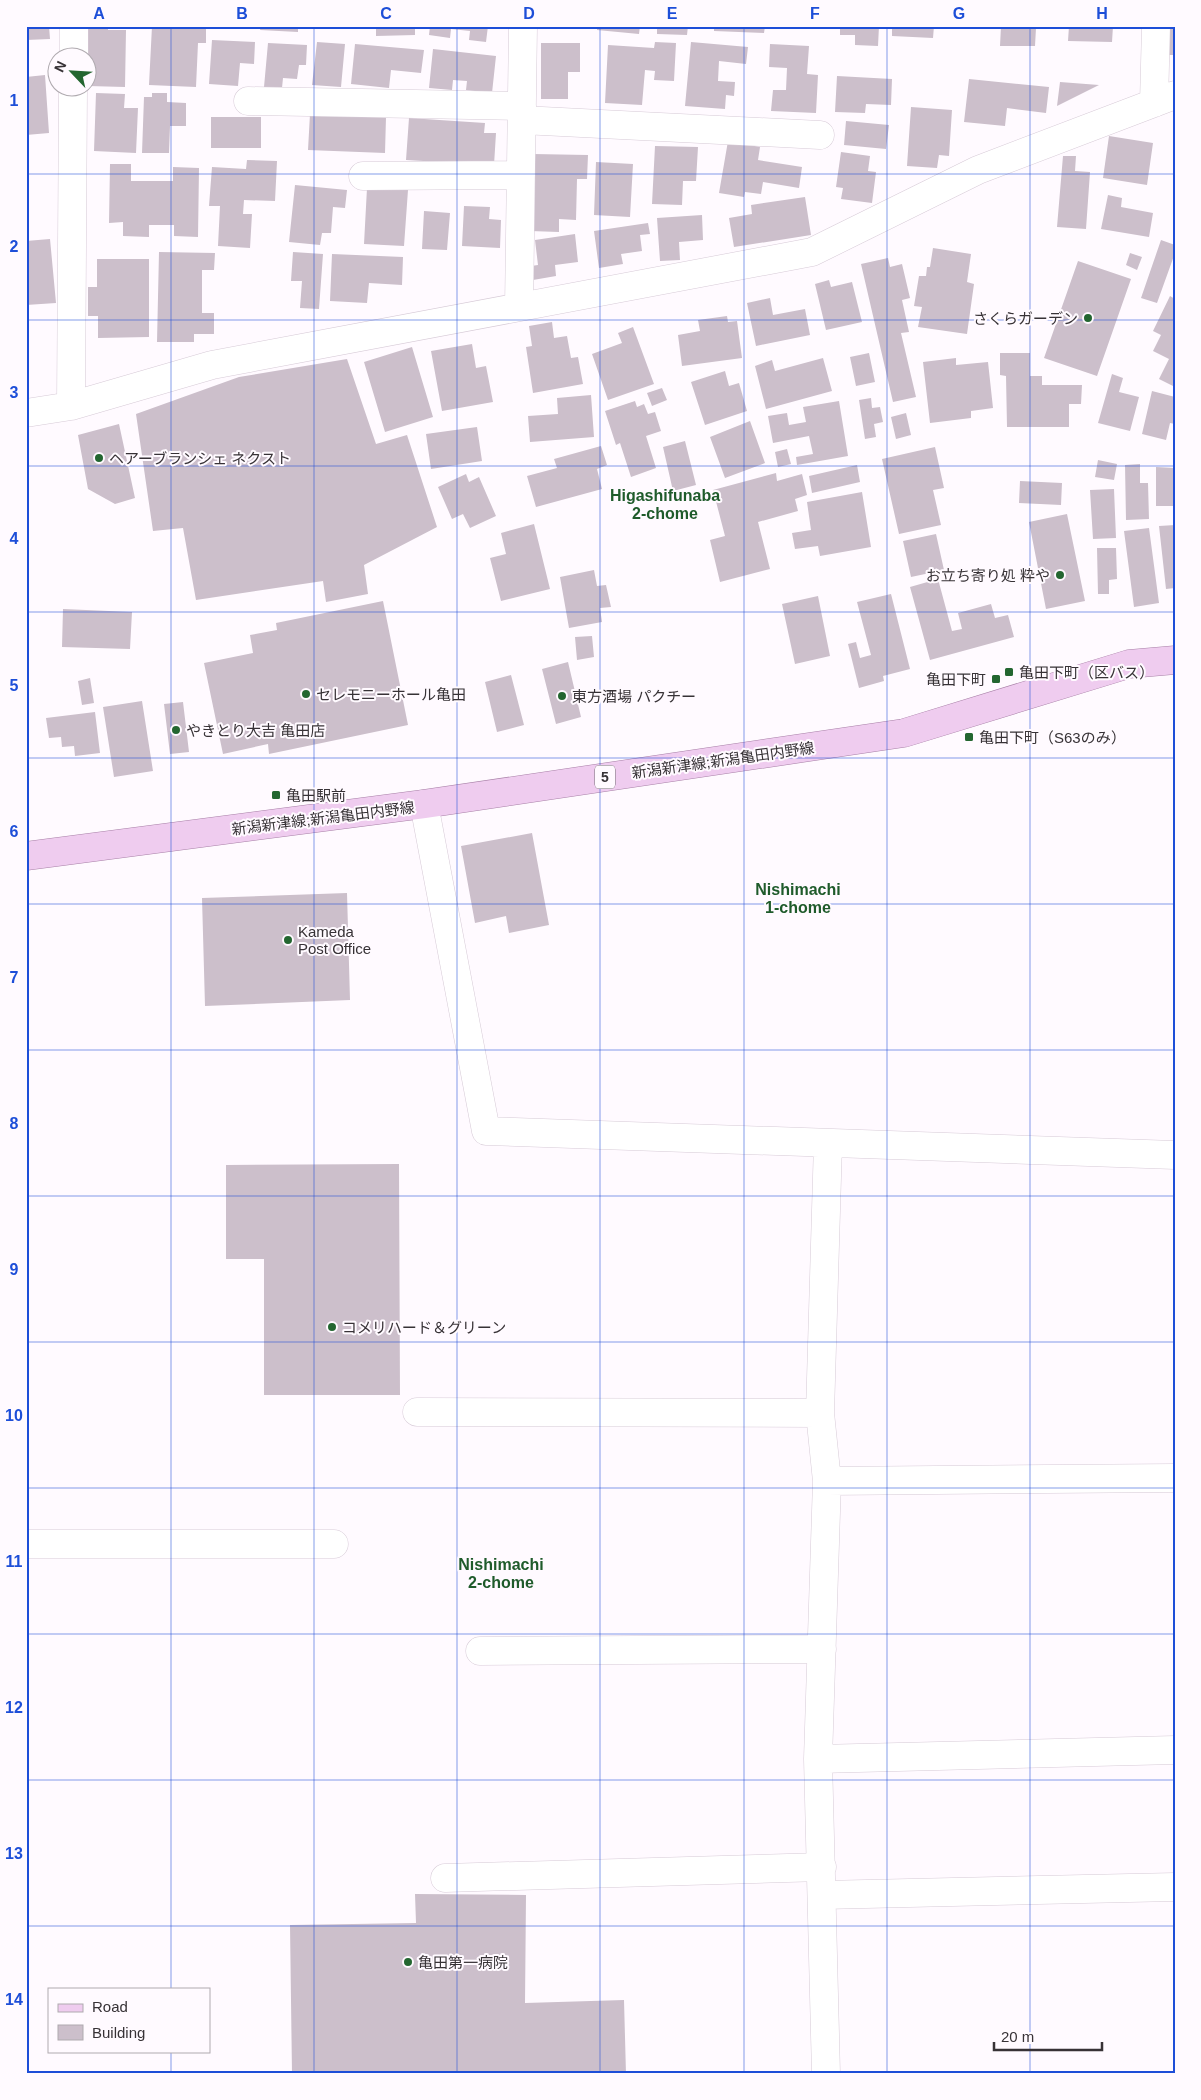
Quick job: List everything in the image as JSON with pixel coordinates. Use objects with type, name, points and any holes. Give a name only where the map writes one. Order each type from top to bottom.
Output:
[{"type":"main road","name":"新潟新津線;新潟亀田内野線","points":[[26,856],[424,804],[904,733],[1128,664],[1175,660]]},
{"type":"street","points":[[74,26],[74,48]]},
{"type":"street","points":[[519,307],[523,26]]},
{"type":"street","points":[[26,413],[71,406],[212,365],[812,252],[978,170],[1165,99],[1156,26]]},
{"type":"street","points":[[71,406],[74,98]]},
{"type":"street","points":[[248,101],[522,113],[820,135]]},
{"type":"street","points":[[363,176],[521,175]]},
{"type":"street","points":[[424,804],[486,1131],[1175,1154]]},
{"type":"street","points":[[826,2074],[818,1759],[827,1481],[820,1413],[828,1143]]},
{"type":"street","points":[[417,1412],[820,1413]]},
{"type":"street","points":[[827,1481],[1175,1478]]},
{"type":"street","points":[[26,1544],[334,1544]]},
{"type":"street","points":[[480,1651],[822,1649]]},
{"type":"street","points":[[818,1759],[1175,1750]]},
{"type":"street","points":[[446,1878],[822,1868]]},
{"type":"street","points":[[822,1895],[1175,1887]]},
{"type":"building","points":[[26,26],[49,26],[50,39],[26,40]]},
{"type":"building","points":[[88,26],[108,26],[108,30],[126,30],[125,87],[98,86],[98,48],[88,48]]},
{"type":"building","points":[[152,26],[206,26],[206,43],[198,43],[196,87],[149,85]]},
{"type":"building","points":[[261,26],[298,26],[298,32],[260,30]]},
{"type":"building","points":[[376,26],[415,26],[415,35],[376,36]]},
{"type":"building","points":[[430,26],[488,26],[486,42],[469,40],[470,31],[451,29],[450,38],[429,35]]},
{"type":"building","points":[[538,26],[577,26],[577,29],[538,29]]},
{"type":"building","points":[[597,26],[640,26],[639,34],[597,30]]},
{"type":"building","points":[[657,26],[688,26],[687,35],[657,34]]},
{"type":"building","points":[[714,26],[765,26],[764,33],[714,31]]},
{"type":"building","points":[[840,26],[879,26],[878,46],[855,45],[855,35],[840,35]]},
{"type":"building","points":[[892,26],[934,26],[933,38],[892,36]]},
{"type":"building","points":[[1001,26],[1048,26],[1048,28],[1036,28],[1035,46],[1000,46]]},
{"type":"building","points":[[1069,26],[1113,26],[1112,42],[1068,41]]},
{"type":"building","points":[[1166,26],[1175,26],[1175,55],[1165,55]]},
{"type":"building","points":[[212,40],[255,42],[254,64],[240,63],[238,86],[209,84]]},
{"type":"building","points":[[317,42],[345,44],[341,87],[312,85]]},
{"type":"building","points":[[655,42],[676,43],[674,81],[654,80],[655,71],[645,70],[642,105],[605,103],[608,45],[654,48]]},
{"type":"building","points":[[691,42],[748,47],[746,64],[719,61],[718,81],[735,82],[734,96],[726,95],[725,109],[685,106]]},
{"type":"building","points":[[268,43],[307,45],[306,65],[299,65],[297,79],[283,78],[282,88],[264,87]]},
{"type":"building","points":[[541,43],[580,43],[580,72],[568,72],[568,99],[541,99]]},
{"type":"building","points":[[355,44],[424,50],[421,73],[391,70],[389,88],[351,84]]},
{"type":"building","points":[[770,44],[809,46],[807,74],[818,75],[816,113],[771,111],[773,90],[786,90],[787,68],[769,67]]},
{"type":"building","points":[[433,49],[496,56],[492,93],[466,90],[467,81],[453,80],[452,90],[429,88]]},
{"type":"building","points":[[45,75],[49,133],[26,135],[26,77]]},
{"type":"building","points":[[837,76],[892,79],[891,105],[866,104],[865,113],[835,112]]},
{"type":"building","points":[[969,79],[1049,87],[1046,113],[1007,108],[1005,126],[964,122]]},
{"type":"building","points":[[1060,82],[1099,85],[1057,106]]},
{"type":"building","points":[[98,93],[125,94],[124,108],[138,108],[136,153],[94,151],[96,98],[98,98]]},
{"type":"building","points":[[152,93],[167,93],[167,102],[186,103],[186,126],[170,126],[169,153],[142,153],[144,97],[152,97]]},
{"type":"building","points":[[911,107],[952,110],[949,156],[939,155],[937,168],[907,166]]},
{"type":"building","points":[[310,114],[386,117],[385,153],[308,150]]},
{"type":"building","points":[[211,117],[261,117],[261,148],[211,148]]},
{"type":"building","points":[[409,118],[485,123],[484,133],[496,133],[494,165],[406,160]]},
{"type":"building","points":[[846,121],[889,125],[886,149],[844,145]]},
{"type":"building","points":[[1109,136],[1153,143],[1147,185],[1103,178]]},
{"type":"building","points":[[728,141],[760,147],[758,160],[802,167],[799,188],[763,182],[761,194],[745,192],[744,197],[719,193]]},
{"type":"building","points":[[655,146],[698,147],[696,181],[683,181],[682,205],[652,204]]},
{"type":"building","points":[[841,152],[870,156],[868,171],[876,172],[872,203],[841,199],[843,188],[836,187]]},
{"type":"building","points":[[533,154],[588,155],[587,179],[577,179],[576,220],[559,219],[559,232],[530,231]]},
{"type":"building","points":[[1063,156],[1076,156],[1075,171],[1090,172],[1086,229],[1057,227]]},
{"type":"building","points":[[247,160],[277,161],[275,201],[244,200],[243,214],[252,214],[250,248],[218,246],[220,206],[209,206],[212,167],[246,169]]},
{"type":"building","points":[[596,162],[633,164],[630,217],[594,215]]},
{"type":"building","points":[[110,164],[131,164],[131,181],[173,181],[173,167],[199,168],[198,237],[174,236],[174,225],[149,225],[149,237],[123,236],[123,222],[109,223]]},
{"type":"building","points":[[295,185],[347,190],[345,208],[333,207],[331,233],[322,233],[320,245],[289,242]]},
{"type":"building","points":[[367,188],[408,190],[404,246],[364,244]]},
{"type":"building","points":[[1108,195],[1122,198],[1121,207],[1153,213],[1149,237],[1101,229]]},
{"type":"building","points":[[805,197],[811,235],[734,247],[729,218],[752,214],[751,205]]},
{"type":"building","points":[[464,206],[490,207],[489,219],[501,220],[500,248],[462,246]]},
{"type":"building","points":[[424,211],[450,213],[447,250],[422,249]]},
{"type":"building","points":[[702,215],[703,240],[679,242],[680,260],[660,261],[657,218]]},
{"type":"building","points":[[648,223],[650,234],[640,235],[642,251],[621,254],[623,264],[599,268],[594,231]]},
{"type":"building","points":[[575,234],[578,262],[555,265],[556,276],[533,280],[531,266],[538,265],[535,240]]},
{"type":"building","points":[[50,239],[56,303],[26,305],[26,241]]},
{"type":"building","points":[[1161,240],[1175,245],[1175,253],[1157,303],[1141,298]]},
{"type":"building","points":[[933,248],[971,254],[967,282],[974,284],[967,334],[918,327],[922,307],[914,306],[919,276],[926,276],[927,267],[930,267]]},
{"type":"building","points":[[159,252],[215,253],[214,270],[202,270],[202,313],[214,313],[214,334],[194,334],[194,342],[157,342]]},
{"type":"building","points":[[293,252],[323,254],[319,309],[300,308],[302,281],[291,281]]},
{"type":"building","points":[[1130,253],[1142,257],[1137,270],[1126,265]]},
{"type":"building","points":[[332,254],[403,257],[402,285],[369,283],[367,303],[330,301]]},
{"type":"building","points":[[888,258],[890,267],[902,264],[910,298],[902,300],[909,332],[901,333],[916,397],[893,402],[861,264]]},
{"type":"building","points":[[97,259],[149,259],[149,337],[98,338],[98,316],[88,316],[88,287],[97,287]]},
{"type":"building","name":"さくらガーデン","points":[[1078,261],[1131,279],[1097,376],[1044,358]]},
{"type":"building","points":[[829,280],[831,287],[852,282],[862,322],[826,330],[815,284]]},
{"type":"building","points":[[1170,296],[1175,299],[1175,387],[1159,379],[1169,359],[1153,351],[1161,335],[1153,331]]},
{"type":"building","points":[[770,298],[773,315],[805,309],[810,335],[756,346],[747,303]]},
{"type":"building","points":[[727,316],[728,322],[737,321],[742,358],[682,366],[678,335],[700,331],[698,320]]},
{"type":"building","points":[[552,322],[554,338],[567,336],[571,358],[578,357],[583,384],[533,393],[526,347],[532,346],[529,326]]},
{"type":"building","points":[[633,327],[654,384],[608,400],[592,354],[622,343],[618,333]]},
{"type":"building","points":[[472,344],[476,368],[486,366],[493,402],[442,411],[431,351]]},
{"type":"building","points":[[412,347],[433,417],[385,432],[364,362]]},
{"type":"building","points":[[869,353],[875,382],[856,386],[850,357]]},
{"type":"building","points":[[1000,353],[1030,353],[1030,376],[1042,376],[1042,385],[1082,385],[1081,404],[1069,404],[1069,427],[1007,427],[1006,376],[1000,375]]},
{"type":"building","points":[[823,358],[832,391],[766,409],[755,366],[772,360],[775,371]]},
{"type":"building","points":[[956,358],[956,365],[988,362],[993,408],[971,411],[971,418],[930,423],[923,362]]},
{"type":"building","points":[[347,359],[376,444],[407,435],[437,527],[364,565],[368,594],[326,602],[323,581],[196,600],[183,528],[153,531],[136,414],[239,377]]},
{"type":"building","points":[[725,371],[729,386],[739,383],[747,411],[705,425],[691,382]]},
{"type":"building","points":[[1112,374],[1123,378],[1119,392],[1139,397],[1130,431],[1098,423]]},
{"type":"building","points":[[662,388],[667,400],[652,406],[647,393]]},
{"type":"building","points":[[1152,391],[1175,397],[1175,424],[1170,423],[1166,440],[1142,434]]},
{"type":"building","points":[[591,395],[594,437],[530,442],[528,416],[558,414],[557,398]]},
{"type":"building","points":[[871,398],[872,408],[880,407],[883,422],[874,424],[876,437],[865,439],[859,400]]},
{"type":"building","points":[[635,401],[637,407],[644,404],[648,414],[655,412],[661,431],[646,436],[656,468],[631,477],[620,443],[616,445],[605,411]]},
{"type":"building","points":[[839,401],[848,456],[797,465],[796,457],[813,454],[809,436],[773,443],[768,416],[787,413],[789,425],[806,422],[803,407]]},
{"type":"building","points":[[906,413],[911,435],[896,439],[891,417]]},
{"type":"building","points":[[750,421],[765,463],[725,478],[710,437]]},
{"type":"building","points":[[119,424],[135,498],[115,504],[88,489],[78,435]]},
{"type":"building","points":[[477,427],[482,461],[431,469],[426,434]]},
{"type":"building","points":[[685,441],[696,485],[673,491],[663,447]]},
{"type":"building","points":[[601,446],[607,465],[597,469],[602,489],[536,507],[527,476],[557,468],[554,459]]},
{"type":"building","points":[[935,447],[944,488],[933,490],[941,525],[899,534],[882,459]]},
{"type":"building","points":[[787,449],[791,464],[778,467],[775,452]]},
{"type":"building","points":[[1098,460],[1117,464],[1114,480],[1095,477]]},
{"type":"building","points":[[1140,464],[1140,483],[1148,483],[1149,519],[1126,520],[1125,465]]},
{"type":"building","points":[[857,465],[860,482],[812,493],[809,476]]},
{"type":"building","points":[[1156,467],[1175,468],[1175,506],[1156,506]]},
{"type":"building","points":[[776,473],[777,481],[802,474],[807,495],[795,499],[798,511],[758,522],[770,569],[720,582],[710,540],[725,536],[713,490]]},
{"type":"building","points":[[466,474],[469,482],[479,477],[496,516],[470,528],[463,514],[452,519],[438,487]]},
{"type":"building","points":[[1020,481],[1062,483],[1061,505],[1019,503]]},
{"type":"building","points":[[1114,489],[1116,538],[1093,539],[1090,490]]},
{"type":"building","points":[[862,492],[871,547],[820,556],[818,546],[795,549],[792,533],[811,530],[807,502]]},
{"type":"building","points":[[1067,514],[1085,601],[1046,609],[1029,522]]},
{"type":"building","points":[[534,524],[550,589],[501,601],[490,558],[506,554],[501,533]]},
{"type":"building","points":[[1175,525],[1175,588],[1166,589],[1159,526]]},
{"type":"building","points":[[1149,528],[1159,603],[1134,607],[1124,531]]},
{"type":"building","points":[[936,534],[944,570],[911,577],[903,541]]},
{"type":"building","points":[[1097,548],[1116,548],[1117,579],[1109,580],[1109,594],[1098,594]]},
{"type":"building","points":[[594,570],[597,586],[606,585],[611,607],[600,608],[602,622],[569,628],[560,577]]},
{"type":"building","points":[[938,579],[952,631],[962,629],[958,613],[991,604],[995,618],[1008,615],[1014,637],[930,660],[910,587]]},
{"type":"building","points":[[891,594],[910,669],[883,676],[884,681],[859,688],[848,644],[856,642],[860,658],[871,655],[857,602]]},
{"type":"building","points":[[818,596],[830,656],[795,664],[782,604]]},
{"type":"building","name":"セレモニーホール亀田","points":[[383,601],[408,725],[269,754],[268,744],[223,754],[204,663],[253,653],[250,635],[277,630],[276,623]]},
{"type":"building","points":[[63,609],[132,612],[130,649],[62,647]]},
{"type":"building","points":[[592,636],[594,657],[577,660],[575,637]]},
{"type":"building","points":[[568,662],[581,717],[556,724],[542,669]]},
{"type":"building","points":[[511,675],[524,725],[497,732],[485,682]]},
{"type":"building","points":[[90,678],[94,703],[82,705],[78,681]]},
{"type":"building","points":[[142,701],[153,771],[114,777],[103,707]]},
{"type":"building","points":[[183,702],[189,752],[170,754],[164,704]]},
{"type":"building","points":[[95,712],[100,753],[75,756],[74,746],[62,747],[61,737],[49,738],[46,718]]},
{"type":"building","points":[[532,833],[549,925],[509,933],[506,916],[475,923],[461,846]]},
{"type":"building","points":[[347,893],[350,1000],[205,1006],[202,898]]},
{"type":"building","name":"コメリハード＆グリーン","points":[[399,1164],[400,1395],[264,1395],[264,1259],[226,1259],[226,1165]]},
{"type":"building","name":"亀田第一病院","points":[[415,1894],[526,1895],[525,2003],[624,2000],[626,2074],[292,2074],[290,1925],[416,1923]]},
{"type":"place","name":"さくらガーデン","points":[[1088,318]]},
{"type":"place","name":"ヘアーブランシェ ネクスト","points":[[99,458]]},
{"type":"place","name":"お立ち寄り処 粋や","points":[[1060,575]]},
{"type":"place","name":"亀田下町（区バス）","points":[[1009,672]]},
{"type":"place","name":"亀田下町","points":[[996,679]]},
{"type":"place","name":"セレモニーホール亀田","points":[[306,694]]},
{"type":"place","name":"東方酒場 パクチー","points":[[562,696]]},
{"type":"place","name":"やきとり大吉 亀田店","points":[[176,730]]},
{"type":"place","name":"亀田下町（S63のみ）","points":[[969,737]]},
{"type":"place","name":"亀田駅前","points":[[276,795]]},
{"type":"place","name":"Kameda Post Office","points":[[288,940]]},
{"type":"place","name":"コメリハード＆グリーン","points":[[332,1327]]},
{"type":"place","name":"亀田第一病院","points":[[408,1962]]},
{"type":"district","name":"Higashifunaba 2-chome","points":[[665,504]]},
{"type":"district","name":"Nishimachi 1-chome","points":[[798,898]]},
{"type":"district","name":"Nishimachi 2-chome","points":[[501,1573]]}]
